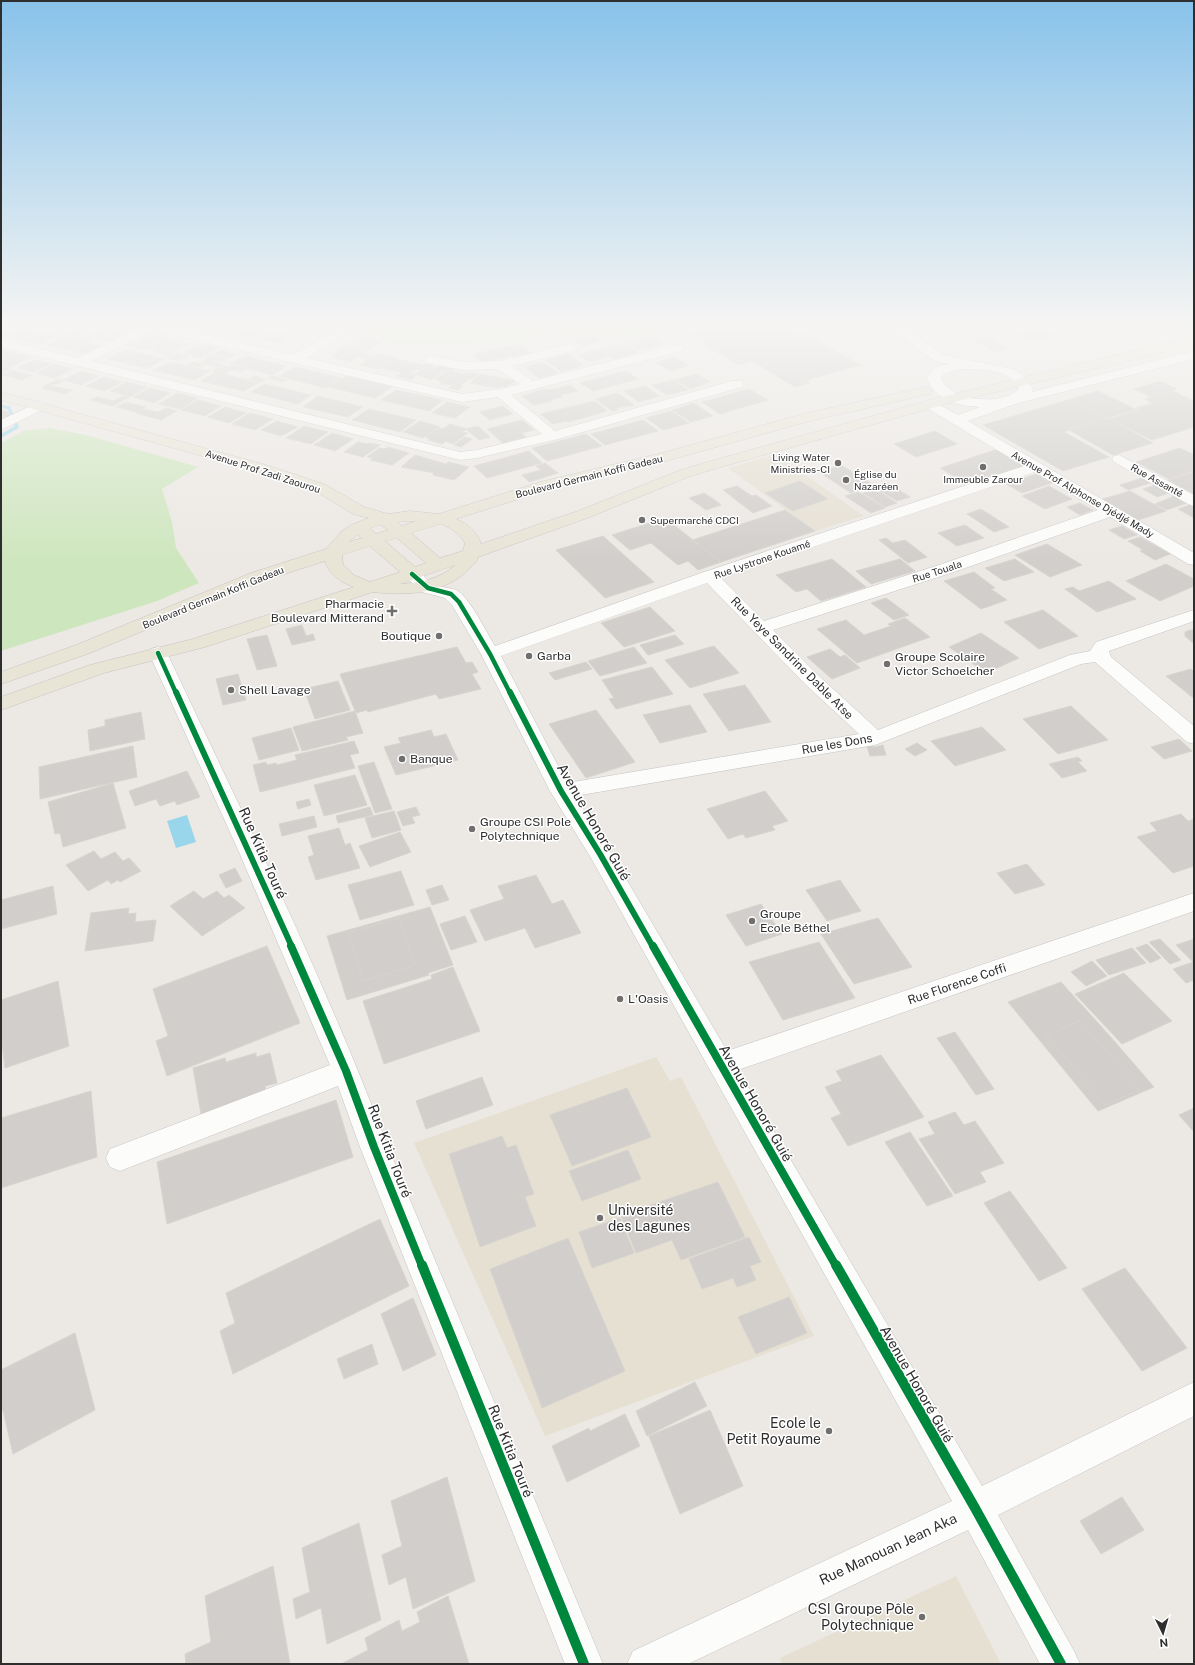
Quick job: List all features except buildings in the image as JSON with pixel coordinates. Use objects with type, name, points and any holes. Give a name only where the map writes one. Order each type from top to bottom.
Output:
[{"type":"main road","name":"Avenue Prof Zadi Zaourou","points":[[39,406],[261,468],[319,487],[359,519],[372,539],[412,574]]},
{"type":"main road","name":"Boulevard Germain Koffi Gadeau","points":[[1,678],[83,649],[258,577],[438,518],[545,485],[661,458],[807,417],[858,406]]},
{"type":"main road","name":"Boulevard Germain Koffi Gadeau","points":[[473,553],[584,514],[683,474],[924,406]]},
{"type":"main road","points":[[1,704],[97,669],[199,643],[372,588],[412,574],[446,579],[467,564],[473,553],[473,543],[467,533],[456,525],[438,518],[410,516],[359,519],[333,552],[336,567],[343,574],[349,579],[372,588],[396,589],[426,586]]},
{"type":"main road","points":[[384,518],[446,579]]},
{"type":"street","points":[[1,426],[39,406]]},
{"type":"street","points":[[252,406],[460,456],[477,454],[554,436],[661,406]]},
{"type":"street","points":[[517,406],[554,436]]},
{"type":"street","name":"Avenue Prof Alphonse Djédjé Mady","points":[[933,406],[1194,560]]},
{"type":"street","points":[[957,420],[997,406]]},
{"type":"street","name":"Rue Assanté","points":[[1119,459],[1194,501]]},
{"type":"street","name":"Rue Lystrone Kouamé","points":[[490,654],[710,576],[1035,467]]},
{"type":"street","name":"Rue Touala","points":[[761,628],[945,569],[1112,511]]},
{"type":"street","points":[[412,574],[426,586],[446,579]]},
{"type":"street","name":"Rue Yeye Sandrine Dable Atse","points":[[710,576],[813,681],[875,738]]},
{"type":"street","name":"Avenue Honoré Guié","points":[[446,579],[490,654],[561,791],[975,1508],[1061,1664]]},
{"type":"street","points":[[1194,615],[1103,646],[1099,650],[1102,660],[1194,737]]},
{"type":"street","name":"Rue Kitia Touré","points":[[158,653],[250,852],[346,1070],[374,1147],[584,1664]]},
{"type":"street","name":"Rue les Dons","points":[[561,791],[875,738],[1077,659],[1100,655]]},
{"type":"street","name":"Rue Florence Coffi","points":[[720,1065],[1194,902]]},
{"type":"street","points":[[120,1158],[346,1070]]},
{"type":"street","name":"Rue Manouan Jean Aka","points":[[646,1664],[975,1508],[1194,1398]]},
{"type":"shaded area","points":[[775,454],[864,516],[815,531],[728,468]]},
{"type":"shaded area","name":"Université des Lagunes","points":[[656,1057],[670,1081],[681,1077],[814,1336],[545,1436],[414,1143]]},
{"type":"shaded area","name":"CSI Groupe Pôle Polytechnique","points":[[956,1576],[1001,1664],[782,1664],[780,1658]]},
{"type":"green space","points":[[50,428],[90,436],[198,467],[162,489],[172,522],[176,548],[199,583],[157,601],[1,651],[1,443],[24,431]]},
{"type":"water","points":[[187,815],[196,842],[176,848],[167,821]]},
{"type":"waterway","points":[[1,406],[9,408],[17,427],[1,436]]},
{"type":"cycle path","points":[[412,574],[428,588],[451,594],[459,602],[490,654],[561,791],[600,854],[975,1508],[1061,1664]]},
{"type":"cycle path","points":[[158,653],[250,852],[346,1071],[374,1147],[584,1664]]},
{"type":"place","name":"Living Water Ministries-CI","points":[[838,463]]},
{"type":"place","name":"Immeuble Zarour","points":[[983,467]]},
{"type":"place","name":"Église du Nazaréen","points":[[846,480]]},
{"type":"place","name":"Supermarché CDCI","points":[[642,520]]},
{"type":"place","name":"Pharmacie Boulevard Mitterand","points":[[392,611]]},
{"type":"place","name":"Boutique","points":[[439,636]]},
{"type":"place","name":"Garba","points":[[529,656]]},
{"type":"place","name":"Groupe Scolaire Victor Schoelcher","points":[[887,664]]},
{"type":"place","name":"Shell Lavage","points":[[231,690]]},
{"type":"place","name":"Banque","points":[[402,759]]},
{"type":"place","name":"Groupe CSI Pole Polytechnique","points":[[472,829]]},
{"type":"place","name":"Groupe Ecole Béthel","points":[[752,921]]},
{"type":"place","name":"L'Oasis","points":[[620,999]]},
{"type":"place","name":"Université des Lagunes","points":[[600,1218]]},
{"type":"place","name":"Ecole le Petit Royaume","points":[[829,1431]]},
{"type":"place","name":"CSI Groupe Pôle Polytechnique","points":[[922,1617]]}]
